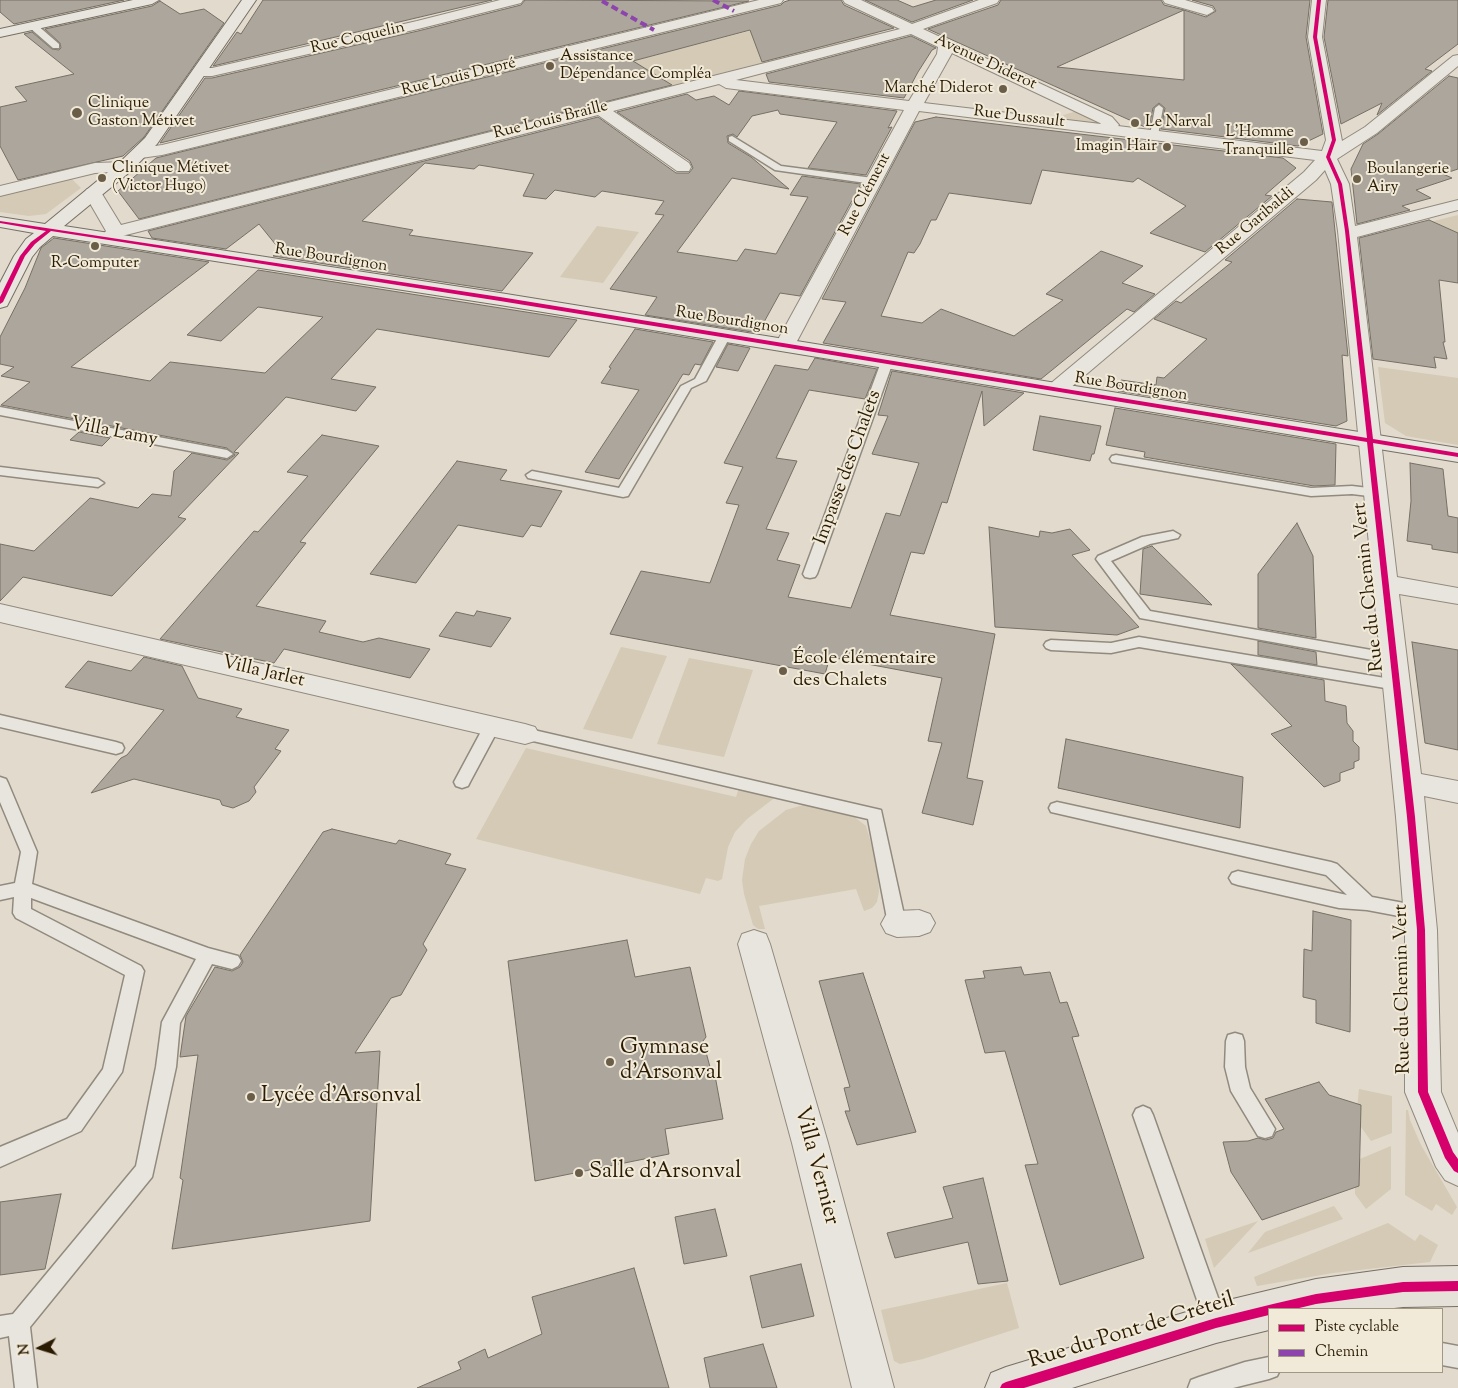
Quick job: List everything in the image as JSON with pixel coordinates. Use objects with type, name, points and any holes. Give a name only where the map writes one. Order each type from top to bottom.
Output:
[{"type":"main road","points":[[1277,1308],[1316,1299],[1403,1287],[1458,1286]]},
{"type":"main road","name":"Rue du Pont de Créteil","points":[[1006,1388],[1216,1323],[1268,1310]]},
{"type":"street","points":[[0,33],[152,0]]},
{"type":"street","points":[[1,299],[23,256],[33,243],[141,153],[156,135],[249,0]]},
{"type":"street","name":"Rue Coquelin","points":[[198,72],[212,72],[306,51],[516,0]]},
{"type":"street","name":"Rue Louis Dupré","points":[[141,153],[171,148],[776,0]]},
{"type":"street","name":"Avenue Diderot","points":[[850,0],[1106,120],[1118,131]]},
{"type":"street","name":"Rue Louis Braille","points":[[113,235],[599,108],[902,33],[927,22],[992,0]]},
{"type":"street","points":[[1170,0],[1207,11]]},
{"type":"street","points":[[1319,0],[1316,37],[1334,140],[1328,156]]},
{"type":"street","name":"Rue Clément","points":[[785,345],[944,54],[946,45]]},
{"type":"street","name":"Rue Garibaldi","points":[[1056,389],[1310,176],[1328,156],[1371,130],[1458,59]]},
{"type":"street","name":"Rue Dussault","points":[[709,82],[1328,156]]},
{"type":"street","points":[[599,108],[683,167]]},
{"type":"street","name":"Rue du Chemin Vert","points":[[1328,156],[1340,184],[1347,231],[1396,672],[1420,913],[1423,1092],[1449,1155],[1458,1168]]},
{"type":"street","points":[[0,191],[95,168],[125,167]]},
{"type":"street","points":[[93,193],[113,235]]},
{"type":"street","points":[[1347,231],[1359,232],[1458,205]]},
{"type":"street","name":"Rue Bourdignon","points":[[0,222],[50,230],[113,235],[1458,455]]},
{"type":"street","points":[[1386,583],[1458,596]]},
{"type":"street","name":"Villa Jarlet","points":[[0,613],[525,734]]},
{"type":"street","points":[[1407,782],[1458,792]]},
{"type":"street","name":"Villa Vernier","points":[[754,944],[810,1143],[873,1388]]},
{"type":"lane","points":[[33,26],[56,46]]},
{"type":"lane","points":[[1154,135],[1159,108]]},
{"type":"lane","points":[[732,139],[778,168],[873,182]]},
{"type":"lane","points":[[532,475],[623,493],[687,386],[700,381],[725,336]]},
{"type":"lane","name":"Impasse des Chalets","points":[[810,574],[887,362]]},
{"type":"lane","name":"Villa Lamy","points":[[0,411],[227,454]]},
{"type":"lane","points":[[1116,459],[1311,492],[1352,490],[1376,493]]},
{"type":"lane","points":[[0,471],[98,483]]},
{"type":"lane","points":[[1172,535],[1147,540],[1103,559],[1145,615],[1396,672]]},
{"type":"lane","points":[[1051,645],[1111,648],[1139,642],[1396,672]]},
{"type":"lane","points":[[0,721],[116,748]]},
{"type":"lane","points":[[462,782],[492,726]]},
{"type":"lane","points":[[525,734],[875,814],[908,924]]},
{"type":"lane","points":[[0,783],[4,806],[29,852],[23,888],[22,913],[135,971],[112,1072],[74,1125],[0,1157]]},
{"type":"lane","points":[[1057,808],[1331,868],[1366,903]]},
{"type":"lane","points":[[1238,878],[1339,901],[1366,903],[1420,913]]},
{"type":"lane","points":[[0,893],[23,888],[207,955],[232,961]]},
{"type":"lane","points":[[26,1388],[9,1326],[145,1170],[166,1067],[171,1022],[207,955]]},
{"type":"lane","points":[[1235,1041],[1235,1067],[1242,1091],[1265,1128]]},
{"type":"lane","points":[[1143,1115],[1216,1323]]},
{"type":"lane","points":[[1443,1354],[1458,1357]]},
{"type":"lane","points":[[1199,1388],[1245,1373],[1268,1368]]},
{"type":"shaded area","points":[[820,13],[878,34],[665,87],[624,63]]},
{"type":"shaded area","points":[[1077,111],[1101,124],[1050,119]]},
{"type":"shaded area","points":[[71,178],[81,188],[46,214],[29,216],[0,212],[0,195]]},
{"type":"shaded area","points":[[1458,215],[1458,239],[1426,223]]},
{"type":"shaded area","points":[[597,226],[639,232],[603,283],[560,277]]},
{"type":"shaded area","points":[[1378,367],[1458,378],[1458,445],[1406,436],[1385,423]]},
{"type":"shaded area","points":[[621,647],[667,656],[632,739],[583,729]]},
{"type":"shaded area","points":[[689,658],[753,670],[724,757],[657,744]]},
{"type":"shaded area","points":[[526,748],[736,797],[739,788],[772,796],[773,799],[747,819],[735,832],[728,847],[722,879],[718,881],[706,878],[700,894],[476,839]]},
{"type":"shaded area","points":[[803,805],[852,815],[866,826],[877,864],[879,891],[877,902],[872,908],[864,911],[856,889],[759,906],[765,929],[758,929],[753,925],[744,894],[742,880],[745,859],[759,831],[786,810]]},
{"type":"shaded area","points":[[1359,1089],[1392,1096],[1392,1133],[1371,1141],[1356,1120]]},
{"type":"shaded area","points":[[1406,1110],[1408,1110],[1410,1120],[1421,1145],[1457,1207],[1452,1215],[1436,1204],[1432,1211],[1405,1195]]},
{"type":"shaded area","points":[[1391,1146],[1391,1189],[1366,1209],[1355,1194],[1355,1161]]},
{"type":"shaded area","points":[[1334,1206],[1343,1219],[1248,1253],[1265,1232]]},
{"type":"shaded area","points":[[1258,1221],[1214,1268],[1205,1239]]},
{"type":"shaded area","points":[[1388,1223],[1415,1241],[1420,1234],[1438,1245],[1430,1262],[1333,1273],[1257,1286],[1254,1277]]},
{"type":"shaded area","points":[[1007,1283],[1019,1328],[923,1359],[900,1364],[894,1361],[881,1310]]},
{"type":"building","points":[[0,0],[124,0],[14,24],[0,12]]},
{"type":"building","points":[[263,0],[492,0],[213,66],[237,32],[241,34]]},
{"type":"building","points":[[525,0],[749,1],[160,143],[205,78],[212,78],[418,31],[521,5]]},
{"type":"building","points":[[790,0],[841,0],[844,5],[894,28],[762,62],[750,30],[633,61],[672,85],[139,219],[118,191],[156,158],[781,5]]},
{"type":"building","points":[[865,0],[897,0],[913,7],[936,0],[973,0],[912,22]]},
{"type":"building","points":[[1001,0],[1161,0],[1164,5],[1184,10],[1206,17],[1216,11],[1213,6],[1192,0],[1310,0],[1306,37],[1323,134],[1298,146],[1161,129],[1165,108],[1159,103],[1153,108],[1149,128],[1145,127],[928,29],[998,5]],"holes":[[[1184,10],[1184,80],[1057,67]]]},
{"type":"building","points":[[1328,0],[1458,0],[1458,44],[1425,69],[1432,71],[1377,115],[1382,103],[1341,124],[1324,37]]},
{"type":"building","points":[[160,1],[180,14],[204,9],[224,23],[144,137],[123,156],[18,180],[0,146],[0,107],[27,101],[15,87],[74,74],[24,34],[32,32],[52,49],[59,50],[61,48],[60,43],[45,29],[152,6]]},
{"type":"building","points":[[911,36],[936,48],[932,50],[904,98],[769,82],[766,74]]},
{"type":"building","points":[[1449,76],[1458,78],[1458,169],[1443,174],[1452,178],[1416,190],[1431,198],[1402,206],[1410,210],[1357,224],[1351,169],[1363,144]]},
{"type":"building","points":[[739,91],[897,111],[888,128],[892,127],[866,175],[808,168],[837,122],[780,114],[778,110],[752,116],[737,137],[733,134],[727,136],[728,143],[751,157],[789,189],[732,178],[677,252],[737,261],[745,249],[776,254],[808,197],[790,195],[802,176],[861,184],[800,296],[780,293],[758,333],[645,315],[657,297],[610,289],[664,215],[655,214],[664,201],[602,191],[595,197],[555,190],[546,199],[523,196],[534,174],[479,165],[474,169],[425,163],[362,221],[413,230],[409,235],[533,253],[502,291],[273,256],[280,250],[259,224],[226,249],[152,238],[148,231],[598,117],[676,173],[689,173],[693,168],[690,161],[617,112],[687,94],[696,100],[714,96],[729,105]]},
{"type":"building","points":[[936,117],[1283,158],[1296,168],[1265,195],[1272,196],[1205,252],[1150,233],[1186,206],[1138,178],[1133,182],[1042,170],[1031,204],[949,193],[936,220],[931,220],[914,253],[908,252],[881,316],[922,323],[941,309],[1014,336],[1063,300],[1046,294],[1101,251],[1143,266],[1122,283],[1155,294],[1134,312],[1127,309],[1041,379],[823,343],[846,302],[822,299],[915,122]]},
{"type":"building","points":[[1297,199],[1332,202],[1348,356],[1342,355],[1347,421],[1336,426],[1118,391],[1121,380],[1156,385],[1157,377],[1164,378],[1207,339],[1154,319],[1176,301],[1181,303],[1232,262],[1225,260]]},
{"type":"building","points":[[1429,220],[1458,233],[1458,283],[1439,280],[1445,342],[1443,342],[1447,359],[1434,357],[1436,368],[1373,359],[1359,238]]},
{"type":"building","points":[[54,238],[209,262],[71,367],[150,381],[170,362],[265,373],[323,317],[258,307],[221,341],[187,335],[258,270],[577,320],[549,357],[377,329],[331,379],[376,387],[356,411],[286,397],[234,452],[239,453],[178,517],[186,519],[112,596],[23,577],[0,601],[0,544],[34,551],[90,498],[138,508],[152,494],[171,496],[174,471],[192,453],[227,460],[235,455],[227,448],[1,405],[30,382],[1,376],[14,367],[0,364],[0,337],[25,288],[41,248]]},
{"type":"building","points":[[635,329],[713,342],[701,365],[695,364],[689,375],[683,374],[619,479],[585,472],[639,390],[601,383],[611,368],[609,367]]},
{"type":"building","points":[[728,344],[750,348],[738,371],[716,367]]},
{"type":"building","points":[[815,358],[877,369],[865,399],[809,390],[776,458],[797,461],[766,529],[789,533],[777,560],[800,565],[788,597],[851,608],[886,513],[900,516],[919,463],[872,454],[888,416],[878,415],[892,371],[1024,393],[984,426],[982,391],[947,503],[942,502],[924,554],[911,552],[890,615],[995,634],[967,778],[983,781],[973,825],[922,813],[942,743],[928,741],[942,678],[830,657],[825,674],[610,634],[641,571],[710,583],[739,505],[726,503],[743,467],[724,463],[775,365],[808,370]]},
{"type":"building","points":[[1115,408],[1336,444],[1335,485],[1314,486],[1144,457],[1145,452],[1106,445]]},
{"type":"building","points":[[1040,416],[1101,426],[1094,454],[1092,454],[1090,461],[1033,450]]},
{"type":"building","points":[[79,432],[110,438],[102,446],[70,440]]},
{"type":"building","points":[[322,435],[379,446],[300,542],[306,543],[256,606],[326,621],[319,632],[363,642],[379,638],[430,649],[410,678],[284,649],[274,663],[160,639],[254,531],[258,532],[308,476],[287,472]]},
{"type":"building","points":[[457,461],[507,470],[500,480],[562,491],[541,527],[531,525],[523,537],[458,525],[416,583],[370,574]]},
{"type":"building","points":[[1410,463],[1443,469],[1448,516],[1458,518],[1458,553],[1432,549],[1432,545],[1407,541],[1411,501]]},
{"type":"building","points":[[1297,523],[1313,556],[1316,638],[1258,628],[1258,574]]},
{"type":"building","points":[[989,527],[1039,537],[1040,531],[1052,533],[1070,529],[1090,550],[1072,555],[1139,627],[1117,635],[995,627]]},
{"type":"building","points":[[1152,546],[1212,605],[1140,594],[1143,549]]},
{"type":"building","points":[[477,611],[511,618],[491,647],[439,636],[456,612],[474,616]]},
{"type":"building","points":[[1258,641],[1316,652],[1317,665],[1258,655]]},
{"type":"building","points":[[1412,642],[1458,650],[1458,750],[1425,743]]},
{"type":"building","points":[[144,657],[182,666],[198,698],[242,709],[236,717],[289,730],[275,749],[281,751],[254,787],[256,792],[249,801],[233,808],[222,805],[220,800],[134,779],[91,793],[121,758],[127,755],[164,710],[65,687],[88,661],[131,671]]},
{"type":"building","points":[[1231,664],[1324,680],[1325,701],[1346,706],[1347,723],[1353,731],[1353,741],[1359,747],[1359,760],[1354,762],[1354,768],[1340,773],[1340,781],[1324,787],[1271,734],[1292,726]]},
{"type":"building","points":[[1066,739],[1243,777],[1240,828],[1058,788]]},
{"type":"building","points":[[332,829],[396,844],[399,840],[451,854],[445,864],[466,869],[423,944],[427,950],[401,995],[391,998],[355,1053],[380,1051],[370,1221],[172,1249],[183,1180],[180,1178],[198,1055],[180,1057],[186,1016],[215,967],[232,971],[240,967],[243,962],[240,955],[323,832]]},
{"type":"building","points":[[1313,911],[1351,920],[1350,1032],[1316,1023],[1316,1000],[1303,997],[1304,949],[1312,951]]},
{"type":"building","name":"Gymnase d'Arsonval","points":[[627,940],[635,977],[690,967],[706,1037],[703,1041],[710,1067],[714,1070],[723,1119],[665,1129],[669,1154],[535,1181],[508,961]]},
{"type":"building","points":[[1021,967],[1024,975],[1050,972],[1060,1003],[1067,1002],[1079,1036],[1072,1037],[1144,1258],[1060,1285],[1025,1165],[1038,1164],[1005,1051],[985,1053],[965,980],[985,978],[983,971]]},
{"type":"building","points":[[863,973],[916,1132],[857,1145],[845,1111],[850,1111],[844,1088],[850,1087],[819,981]]},
{"type":"building","points":[[1319,1082],[1329,1095],[1361,1105],[1359,1186],[1262,1220],[1231,1172],[1223,1142],[1273,1138],[1276,1132],[1284,1129],[1265,1099]]},
{"type":"building","points":[[983,1178],[1008,1281],[978,1284],[968,1242],[895,1258],[887,1233],[953,1218],[943,1187]]},
{"type":"building","points":[[61,1194],[45,1269],[0,1275],[0,1202]]},
{"type":"building","points":[[715,1209],[727,1256],[684,1264],[675,1217]]},
{"type":"building","points":[[801,1264],[814,1316],[762,1328],[750,1276]]},
{"type":"building","points":[[634,1268],[669,1388],[417,1388],[461,1369],[458,1362],[485,1349],[488,1358],[542,1334],[532,1297]]},
{"type":"building","points":[[763,1344],[777,1388],[710,1388],[704,1358]]},
{"type":"marked path","points":[[713,0],[734,11]]},
{"type":"marked path","points":[[602,1],[654,30]]},
{"type":"cycle path","points":[[1319,0],[1315,37],[1334,140],[1328,157],[1340,184],[1347,231],[1411,817],[1421,930],[1423,1092],[1449,1155],[1458,1168]]},
{"type":"cycle path","points":[[0,222],[500,299],[1458,455]]},
{"type":"cycle path","points":[[0,302],[23,256],[33,243],[50,230]]},
{"type":"cycle path","points":[[1277,1308],[1316,1299],[1403,1287],[1458,1286]]},
{"type":"cycle path","points":[[1006,1388],[1216,1323],[1268,1310]]},
{"type":"place","name":"Assistance Dépendance Compléa","points":[[550,66]]},
{"type":"place","name":"Marché Diderot","points":[[1003,89]]},
{"type":"place","name":"Clinique Gaston Métivet","points":[[77,113]]},
{"type":"place","name":"Le Narval","points":[[1135,123]]},
{"type":"place","name":"L'Homme Tranquille","points":[[1304,142]]},
{"type":"place","name":"Imagin Hair","points":[[1167,147]]},
{"type":"place","name":"Clinique Métivet (Victor Hugo)","points":[[102,178]]},
{"type":"place","name":"Boulangerie Airy","points":[[1357,179]]},
{"type":"place","name":"R-Computer","points":[[95,246]]},
{"type":"place","name":"École élémentaire des Chalets","points":[[783,671]]},
{"type":"place","name":"Gymnase d'Arsonval","points":[[610,1062]]},
{"type":"place","name":"Lycée d'Arsonval","points":[[251,1097]]},
{"type":"place","name":"Salle d'Arsonval","points":[[579,1173]]}]
